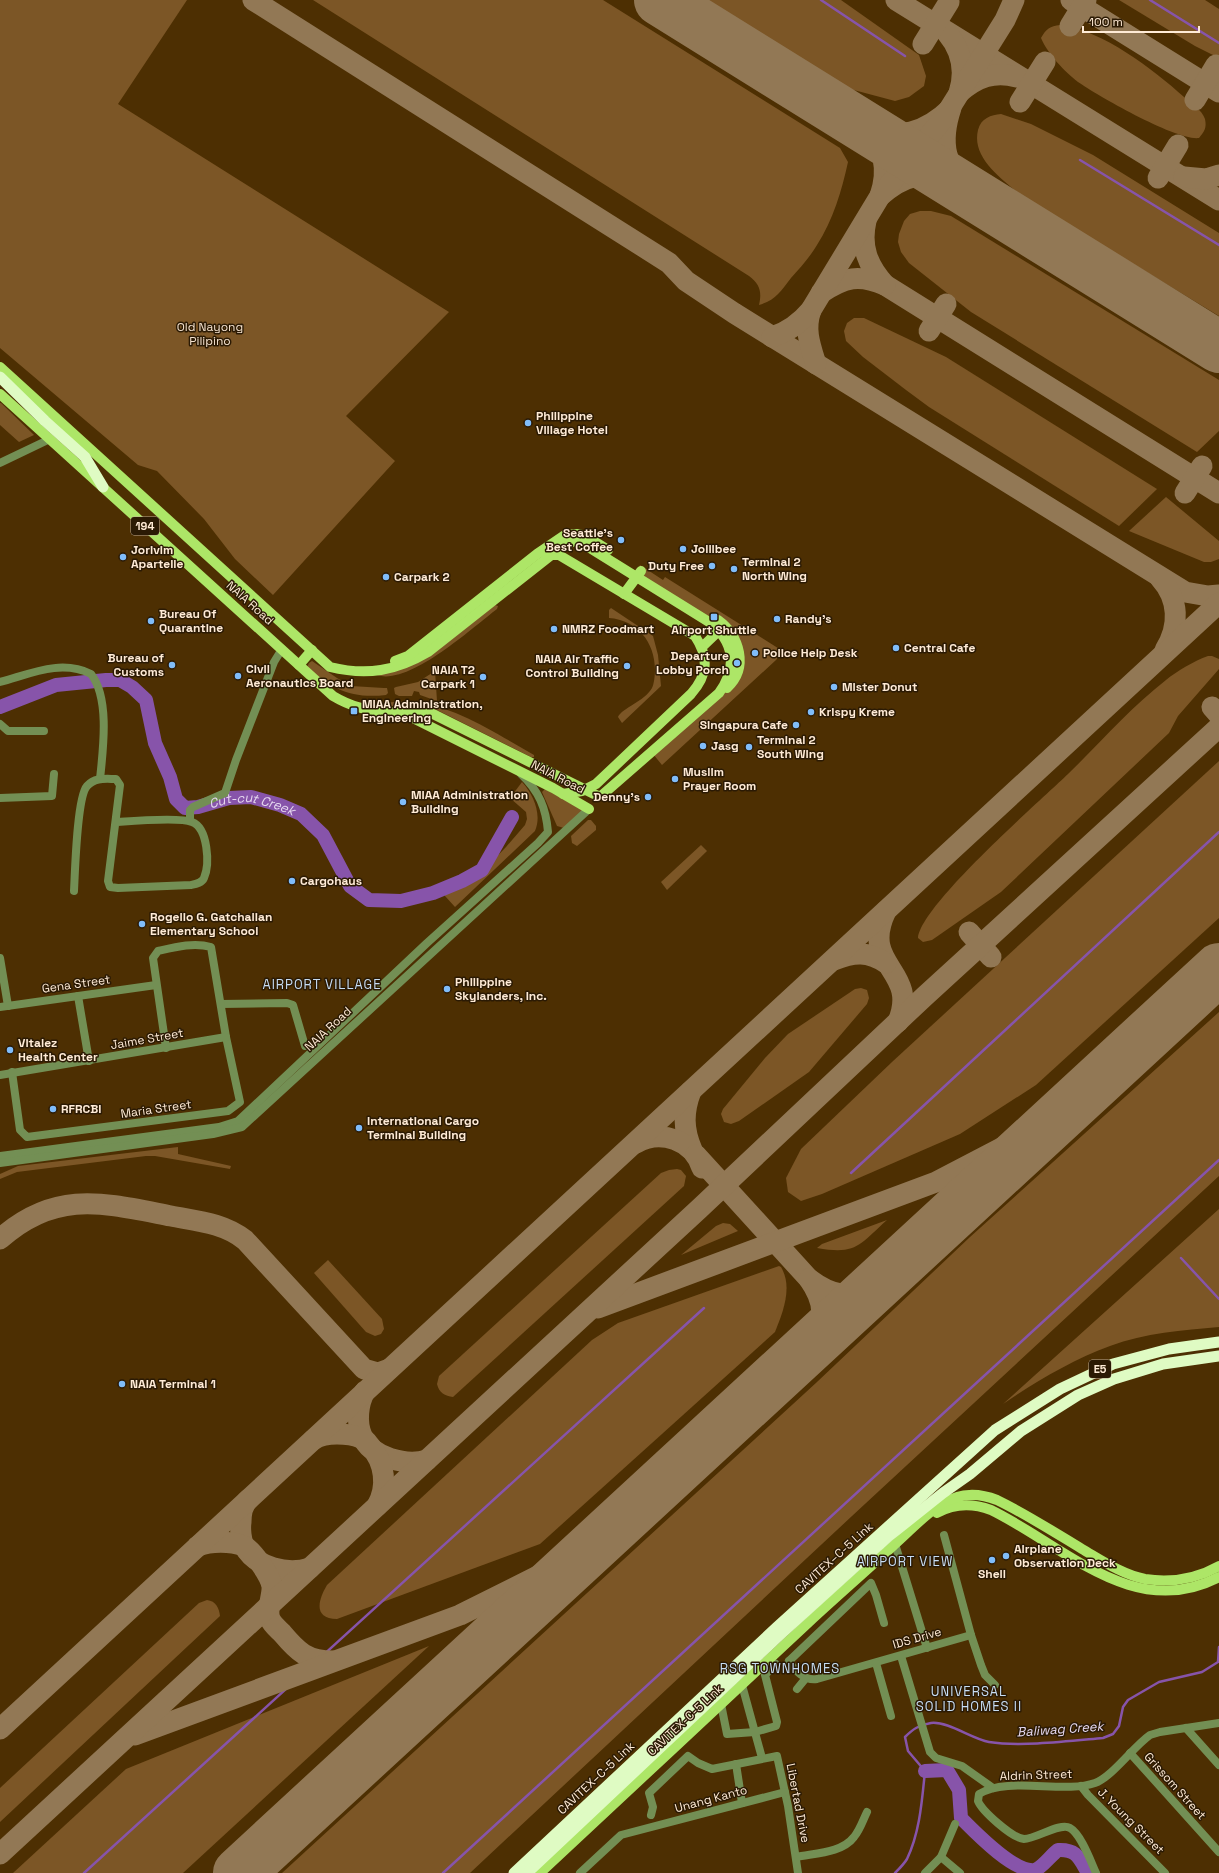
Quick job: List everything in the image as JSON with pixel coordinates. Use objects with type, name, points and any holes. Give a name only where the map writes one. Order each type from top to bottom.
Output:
[{"type":"highway","points":[[0,377],[85,457],[103,487]]},
{"type":"highway","name":"CAVITEX–C-5 Link","points":[[514,1873],[771,1633],[995,1430],[1055,1392],[1101,1369],[1152,1353],[1184,1346],[1219,1342]]},
{"type":"highway","name":"CAVITEX–C-5 Link","points":[[527,1873],[771,1643],[889,1536],[943,1493],[970,1474],[1021,1431],[1078,1394],[1114,1379],[1163,1364],[1219,1356]]},
{"type":"main road","name":"NAIA Road","points":[[0,367],[330,667],[354,671],[377,671]]},
{"type":"main road","name":"NAIA Road","points":[[0,394],[333,696],[358,708],[369,711],[394,712],[413,718],[563,794],[589,809]]},
{"type":"main road","points":[[377,671],[408,656],[537,554],[565,535],[577,534],[586,536],[704,611],[725,626],[737,641],[740,661],[739,669],[730,686],[639,767],[589,809]]},
{"type":"main road","points":[[377,671],[394,668],[412,662],[428,652],[564,545],[577,540],[720,630],[726,639],[731,662],[727,682],[719,693],[602,796],[598,796],[431,712],[412,710],[394,712]]},
{"type":"main road","points":[[537,554],[559,555],[695,636],[702,647],[705,671],[700,685],[596,784],[582,791],[563,794]]},
{"type":"main road","points":[[624,594],[640,571]]},
{"type":"main road","points":[[702,647],[725,626]]},
{"type":"main road","points":[[299,665],[312,650]]},
{"type":"main road","points":[[691,694],[698,715]]},
{"type":"main road","points":[[627,754],[639,767]]},
{"type":"main road","points":[[589,809],[591,797],[596,784]]},
{"type":"main road","name":"CAVITEX-C-5 Link","points":[[540,1873],[721,1704],[742,1685],[774,1661],[895,1544],[939,1505],[958,1496],[974,1494],[985,1495],[997,1500],[1100,1560],[1144,1579],[1165,1581],[1181,1580],[1207,1572],[1219,1566]]},
{"type":"main road","points":[[895,1544],[938,1513],[953,1507],[970,1504],[996,1513],[1096,1572],[1114,1581],[1131,1586],[1164,1592],[1177,1591],[1201,1586],[1219,1577]]},
{"type":"street","points":[[0,463],[50,439]]},
{"type":"street","points":[[190,821],[192,808],[225,793],[236,760],[274,662],[282,650]]},
{"type":"street","points":[[0,682],[53,667],[65,666],[83,670],[93,676],[97,684],[104,714],[100,779]]},
{"type":"street","points":[[0,724],[8,732],[44,731]]},
{"type":"street","name":"NAIA Road","points":[[0,1156],[219,1127],[238,1121],[427,943],[548,832],[543,804],[530,783],[518,771]]},
{"type":"street","points":[[0,798],[52,796],[54,774]]},
{"type":"street","points":[[74,891],[78,825],[84,791],[92,782],[100,779],[116,779],[120,785],[108,880],[110,886],[118,888],[191,885],[198,884],[204,878],[206,854],[204,834],[200,828],[190,821],[116,822]]},
{"type":"street","name":"NAIA Road","points":[[2,1164],[220,1133],[242,1127],[589,809]]},
{"type":"street","points":[[166,1048],[153,958],[158,950],[202,944],[211,947],[226,1037]]},
{"type":"street","points":[[0,958],[4,1006]]},
{"type":"street","name":"Gena Street","points":[[4,1006],[156,985]]},
{"type":"street","points":[[78,996],[89,1061]]},
{"type":"street","points":[[221,1004],[287,1003],[293,1005],[305,1046]]},
{"type":"street","name":"Jaime Street","points":[[0,1074],[89,1061],[226,1037]]},
{"type":"street","name":"Maria Street","points":[[12,1072],[20,1130],[24,1136],[27,1137],[228,1111],[240,1102],[226,1037]]},
{"type":"street","points":[[944,1535],[971,1635],[985,1675],[995,1685]]},
{"type":"street","points":[[895,1544],[927,1648]]},
{"type":"street","points":[[721,1704],[727,1734],[755,1732],[774,1727],[777,1724],[765,1675],[774,1661],[789,1661],[872,1583],[884,1624]]},
{"type":"street","name":"IDS Drive","points":[[806,1678],[817,1679],[971,1635]]},
{"type":"street","points":[[901,1656],[928,1747],[933,1756],[962,1766],[992,1788]]},
{"type":"street","points":[[789,1661],[806,1678],[797,1689]]},
{"type":"street","points":[[876,1663],[891,1716]]},
{"type":"street","points":[[651,1815],[653,1807],[649,1793],[688,1756],[698,1763],[712,1769],[762,1758],[742,1685]]},
{"type":"street","name":"Aldrin Street","points":[[1096,1873],[1078,1836],[1069,1827],[1058,1828],[1024,1839],[1020,1838],[983,1810],[978,1801],[979,1794],[992,1788],[1020,1786],[1081,1786],[1099,1781],[1146,1738],[1155,1733],[1219,1723]]},
{"type":"street","points":[[1186,1728],[1219,1765]]},
{"type":"street","name":"Grissom Street","points":[[1130,1753],[1219,1852]]},
{"type":"street","name":"Libertad Drive","points":[[762,1758],[777,1756],[785,1792],[798,1873]]},
{"type":"street","points":[[736,1764],[742,1803]]},
{"type":"street","name":"J. Young Street","points":[[1081,1786],[1088,1795],[1165,1873]]},
{"type":"street","name":"Unang Kanto","points":[[580,1873],[621,1835],[785,1792]]},
{"type":"street","points":[[796,1857],[843,1846],[856,1835],[867,1812]]},
{"type":"street","points":[[925,1873],[941,1857],[955,1824]]},
{"type":"street","points":[[941,1857],[960,1873]]},
{"type":"green space","name":"Old Nayong Pilipino","points":[[0,0],[187,0],[118,104],[449,312],[346,416],[395,461],[273,595],[235,559],[204,519],[157,471],[138,465],[0,348]]},
{"type":"green space","points":[[313,0],[603,0],[840,148],[848,162],[840,194],[828,225],[805,262],[784,287],[770,301],[759,305],[760,292],[758,285],[749,276]]},
{"type":"green space","points":[[707,0],[841,0],[919,55],[926,76],[924,86],[909,97],[895,101],[850,89]]},
{"type":"green space","points":[[1119,0],[1205,0],[1219,9],[1219,58],[1195,46]]},
{"type":"green space","points":[[1060,25],[1076,28],[1093,34],[1126,52],[1142,63],[1196,107],[1204,116],[1206,125],[1201,136],[1199,138],[1188,137],[1156,125],[1119,107],[1078,82],[1057,62],[1047,50],[1041,38],[1049,28]]},
{"type":"green space","points":[[1001,114],[1031,124],[1093,155],[1219,233],[1219,316],[1023,197],[999,176],[984,159],[979,150],[977,141],[978,130],[981,123],[990,116]]},
{"type":"green space","points":[[920,211],[931,211],[951,216],[1219,380],[1219,431],[1197,452],[971,312],[909,263],[901,252],[898,242],[899,234],[904,221],[910,214]]},
{"type":"green space","points":[[854,318],[864,318],[946,357],[1157,489],[1119,526],[929,407],[863,357],[846,341],[844,331],[847,323]]},
{"type":"green space","points":[[0,403],[34,435],[19,442],[0,425]]},
{"type":"green space","points":[[1166,497],[1219,541],[1219,559],[1211,562],[1204,562],[1129,531]]},
{"type":"green space","points":[[640,565],[663,580],[665,577],[781,650],[780,655],[776,660],[662,765],[653,754],[727,682],[728,641],[636,574]]},
{"type":"green space","points":[[495,605],[498,606],[497,609],[440,653],[422,664],[406,672],[390,676],[377,675]]},
{"type":"green space","points":[[611,608],[653,636],[658,655],[661,686],[622,723],[618,717],[620,714],[649,693],[654,682],[655,670],[652,650],[648,642],[636,628],[628,623],[609,618],[609,610]]},
{"type":"green space","points":[[1208,656],[1219,659],[1219,669],[1178,716],[1169,733],[1001,892],[932,940],[923,942],[918,938],[924,923],[939,902],[983,854],[1153,691],[1180,670]]},
{"type":"green space","points":[[312,661],[351,686],[387,688],[388,693],[386,695],[374,696],[352,694],[343,691],[316,675],[307,667]]},
{"type":"green space","points":[[435,671],[437,701],[420,695],[419,692],[414,691],[412,696],[399,696],[395,694],[394,688],[418,682]]},
{"type":"green space","points":[[410,701],[443,708],[459,714],[505,738],[534,755],[534,757],[531,757],[439,711],[422,706],[379,706],[380,703]]},
{"type":"green space","points":[[1219,761],[1219,918],[1036,1085],[960,1134],[822,1194],[801,1201],[788,1192],[786,1178],[801,1149],[892,1062]]},
{"type":"green space","points":[[522,782],[536,805],[538,818],[535,831],[455,907],[445,896],[445,893],[482,872],[525,825],[527,819],[526,812],[510,798]]},
{"type":"green space","points":[[545,789],[584,811],[564,828],[557,826],[542,792]]},
{"type":"green space","points":[[588,820],[591,820],[596,826],[596,830],[577,846],[572,843],[571,836]]},
{"type":"green space","points":[[701,845],[707,851],[667,890],[661,882]]},
{"type":"green space","points":[[861,988],[867,990],[869,998],[867,1004],[809,1072],[739,1121],[731,1124],[724,1122],[721,1114],[723,1109],[765,1058],[788,1034],[855,989]]},
{"type":"green space","points":[[1219,1012],[1219,1176],[470,1873],[282,1873],[817,1382],[970,1237]]},
{"type":"green space","points":[[178,1147],[178,1154],[231,1166],[230,1169],[155,1156],[146,1156],[17,1172],[0,1179],[0,1174],[18,1166]]},
{"type":"green space","points":[[677,1169],[681,1170],[686,1176],[684,1186],[453,1397],[447,1396],[441,1392],[437,1384],[439,1376],[661,1173]]},
{"type":"green space","points":[[1219,1209],[1219,1327],[1150,1335],[1110,1346],[1055,1372],[1003,1404]]},
{"type":"green space","points":[[887,1220],[863,1242],[849,1249],[830,1250],[817,1248],[822,1244]]},
{"type":"green space","points":[[723,1223],[730,1224],[738,1231],[681,1255],[716,1226]]},
{"type":"green space","points":[[328,1260],[382,1319],[384,1329],[381,1334],[375,1336],[366,1332],[314,1273]]},
{"type":"green space","points":[[779,1266],[785,1275],[786,1300],[775,1332],[540,1544],[337,1619],[324,1616],[321,1612],[320,1602],[327,1585],[592,1340],[618,1323]]},
{"type":"green space","points":[[207,1600],[216,1605],[220,1616],[0,1822],[0,1788],[199,1603]]},
{"type":"green space","points":[[429,1646],[183,1873],[13,1873],[126,1769]]},
{"type":"waterway","points":[[821,0],[905,56]]},
{"type":"waterway","points":[[1150,0],[1219,43]]},
{"type":"waterway","points":[[1080,160],[1219,245]]},
{"type":"waterway","name":"Cut-cut Creek","points":[[0,707],[56,685],[120,680],[132,687],[146,700],[155,743],[170,777],[176,799],[185,808],[198,807],[229,798],[251,797],[280,805],[301,814],[323,835],[350,886],[369,900],[401,901],[433,893],[462,881],[482,870],[512,817]]},
{"type":"waterway","points":[[851,1173],[1219,832]]},
{"type":"waterway","points":[[443,1873],[1219,1160]]},
{"type":"waterway","points":[[1181,1258],[1219,1299]]},
{"type":"waterway","points":[[84,1873],[704,1308]]},
{"type":"waterway","name":"Baliwag Creek","points":[[895,1873],[906,1861],[918,1827],[925,1771],[908,1751],[905,1737],[914,1730],[920,1726],[938,1723],[989,1742],[1016,1744],[1103,1738],[1113,1734],[1119,1726],[1123,1707],[1128,1700],[1159,1682],[1202,1672],[1218,1662],[1219,1647]]},
{"type":"waterway","points":[[925,1771],[947,1770],[959,1790],[961,1818],[995,1850],[1016,1865],[1026,1869],[1035,1870],[1058,1850],[1064,1850],[1077,1856],[1088,1873]]},
{"type":"taxiway","points":[[253,0],[669,263],[686,281],[734,313],[1185,592],[1208,596],[1219,595]]},
{"type":"taxiway","points":[[896,0],[1219,200]]},
{"type":"taxiway","points":[[772,337],[793,326],[803,319],[811,310],[880,196],[943,119],[1005,20],[1014,0]]},
{"type":"taxiway","points":[[1071,0],[1219,92]]},
{"type":"taxiway","points":[[1070,26],[1086,0]]},
{"type":"taxiway","points":[[923,44],[949,2]]},
{"type":"taxiway","points":[[947,33],[956,47],[961,62],[962,77],[959,93],[979,79],[993,75],[1009,75],[1017,77]]},
{"type":"taxiway","points":[[1020,102],[1045,62]]},
{"type":"taxiway","points":[[1195,100],[1216,65]]},
{"type":"taxiway","points":[[865,128],[889,133],[911,132],[931,124],[951,108],[945,133],[947,154],[950,164],[956,174],[972,194]]},
{"type":"taxiway","points":[[865,128],[877,143],[883,159],[884,177],[880,196],[897,183],[913,177],[931,176],[951,181]]},
{"type":"taxiway","points":[[1158,178],[1178,145]]},
{"type":"taxiway","points":[[1184,177],[1206,179],[1219,175]]},
{"type":"taxiway","points":[[821,293],[837,283],[852,279],[867,279],[885,285],[874,271],[867,256],[864,239],[866,221]]},
{"type":"taxiway","points":[[885,285],[1219,493]]},
{"type":"taxiway","points":[[929,331],[946,304]]},
{"type":"taxiway","points":[[811,310],[808,330],[810,344],[816,364]]},
{"type":"taxiway","points":[[1185,493],[1202,466]]},
{"type":"taxiway","points":[[1160,578],[1171,595],[1175,613],[1173,632],[1165,650]]},
{"type":"taxiway","points":[[0,1729],[1219,603]]},
{"type":"taxiway","points":[[1212,707],[1219,715]]},
{"type":"taxiway","points":[[0,1854],[699,1209],[925,996],[1219,727]]},
{"type":"taxiway","points":[[886,911],[880,930],[880,945],[884,957],[897,978],[902,990],[903,1004],[898,1022]]},
{"type":"taxiway","points":[[969,932],[991,957]]},
{"type":"taxiway","points":[[834,960],[848,955],[861,954],[873,956],[886,963]]},
{"type":"taxiway","points":[[598,1308],[936,1182],[1007,1145],[1090,1088]]},
{"type":"taxiway","points":[[691,1091],[685,1113],[685,1120],[687,1135],[692,1150]]},
{"type":"taxiway","points":[[636,1143],[656,1137],[665,1137],[675,1140],[684,1144],[691,1150],[698,1158],[702,1168]]},
{"type":"taxiway","points":[[696,1155],[809,1279]]},
{"type":"taxiway","points":[[0,1239],[21,1223],[41,1212],[61,1206],[81,1204],[102,1204],[124,1207],[219,1226],[237,1234],[245,1240],[364,1369],[378,1373],[389,1369]]},
{"type":"taxiway","points":[[803,1352],[819,1325],[822,1308],[816,1290],[809,1279],[826,1290],[842,1294],[859,1292],[877,1284]]},
{"type":"taxiway","points":[[365,1391],[359,1407],[358,1419],[360,1431],[367,1444],[381,1455],[400,1461],[419,1462],[427,1460]]},
{"type":"taxiway","points":[[313,1440],[324,1435],[340,1434],[355,1436],[366,1441],[375,1452],[382,1467],[384,1483],[383,1491],[377,1506]]},
{"type":"taxiway","points":[[249,1499],[242,1510],[241,1516],[241,1538],[249,1554],[256,1560],[273,1568],[292,1571],[310,1568]]},
{"type":"taxiway","points":[[135,1735],[460,1615],[540,1575],[610,1530]]},
{"type":"taxiway","points":[[198,1546],[214,1542],[227,1542],[239,1544],[248,1549],[261,1564],[271,1581],[272,1590],[269,1615],[272,1623],[298,1650],[304,1654],[324,1661],[333,1661]]},
{"type":"runway","points":[[660,0],[1219,347]]},
{"type":"runway","points":[[239,1873],[1219,969]]},
{"type":"place","name":"Philippine Village Hotel","points":[[528,423]]},
{"type":"place","name":"Seattle's Best Coffee","points":[[621,540]]},
{"type":"place","name":"Jollibee","points":[[683,549]]},
{"type":"place","name":"Jorivim Apartelle","points":[[123,557]]},
{"type":"place","name":"Duty Free","points":[[712,566]]},
{"type":"place","name":"Terminal 2 North Wing","points":[[734,569]]},
{"type":"place","name":"Carpark 2","points":[[386,577]]},
{"type":"place","name":"Airport Shuttle","points":[[714,617]]},
{"type":"place","name":"Randy's","points":[[777,619]]},
{"type":"place","name":"Bureau Of Quarantine","points":[[151,621]]},
{"type":"place","name":"NMRZ Foodmart","points":[[554,629]]},
{"type":"place","name":"Central Cafe","points":[[896,648]]},
{"type":"place","name":"Police Help Desk","points":[[755,653]]},
{"type":"place","name":"Departure Lobby Porch","points":[[737,663]]},
{"type":"place","name":"Bureau of Customs","points":[[172,665]]},
{"type":"place","name":"NAIA Air Traffic Control Building","points":[[627,666]]},
{"type":"place","name":"Civil Aeronautics Board","points":[[238,676]]},
{"type":"place","name":"NAIA T2 Carpark 1","points":[[483,677]]},
{"type":"place","name":"Mister Donut","points":[[834,687]]},
{"type":"place","name":"MIAA Administration, Engineering","points":[[354,711]]},
{"type":"place","name":"Krispy Kreme","points":[[811,712]]},
{"type":"place","name":"Singapura Cafe","points":[[796,725]]},
{"type":"place","name":"Jasg","points":[[703,746]]},
{"type":"place","name":"Terminal 2 South Wing","points":[[749,747]]},
{"type":"place","name":"Muslim Prayer Room","points":[[675,779]]},
{"type":"place","name":"Denny's","points":[[648,797]]},
{"type":"place","name":"MIAA Administration Building","points":[[403,802]]},
{"type":"place","name":"Cargohaus","points":[[292,881]]},
{"type":"place","name":"Rogelio G. Gatchalian Elementary School","points":[[142,924]]},
{"type":"place","name":"Philippine Skylanders, Inc.","points":[[447,989]]},
{"type":"place","name":"Vitalez Health Center","points":[[10,1050]]},
{"type":"place","name":"RFRCBI","points":[[53,1109]]},
{"type":"place","name":"International Cargo Terminal Building","points":[[359,1128]]},
{"type":"place","name":"NAIA Terminal 1","points":[[122,1384]]},
{"type":"place","name":"Airplane Observation Deck","points":[[1006,1556]]},
{"type":"place","name":"Shell","points":[[992,1560]]},
{"type":"district","name":"AIRPORT VILLAGE","points":[[322,984]]},
{"type":"district","name":"AIRPORT VIEW","points":[[905,1561]]},
{"type":"district","name":"RSG TOWNHOMES","points":[[780,1668]]},
{"type":"district","name":"UNIVERSAL SOLID HOMES II","points":[[969,1698]]}]
